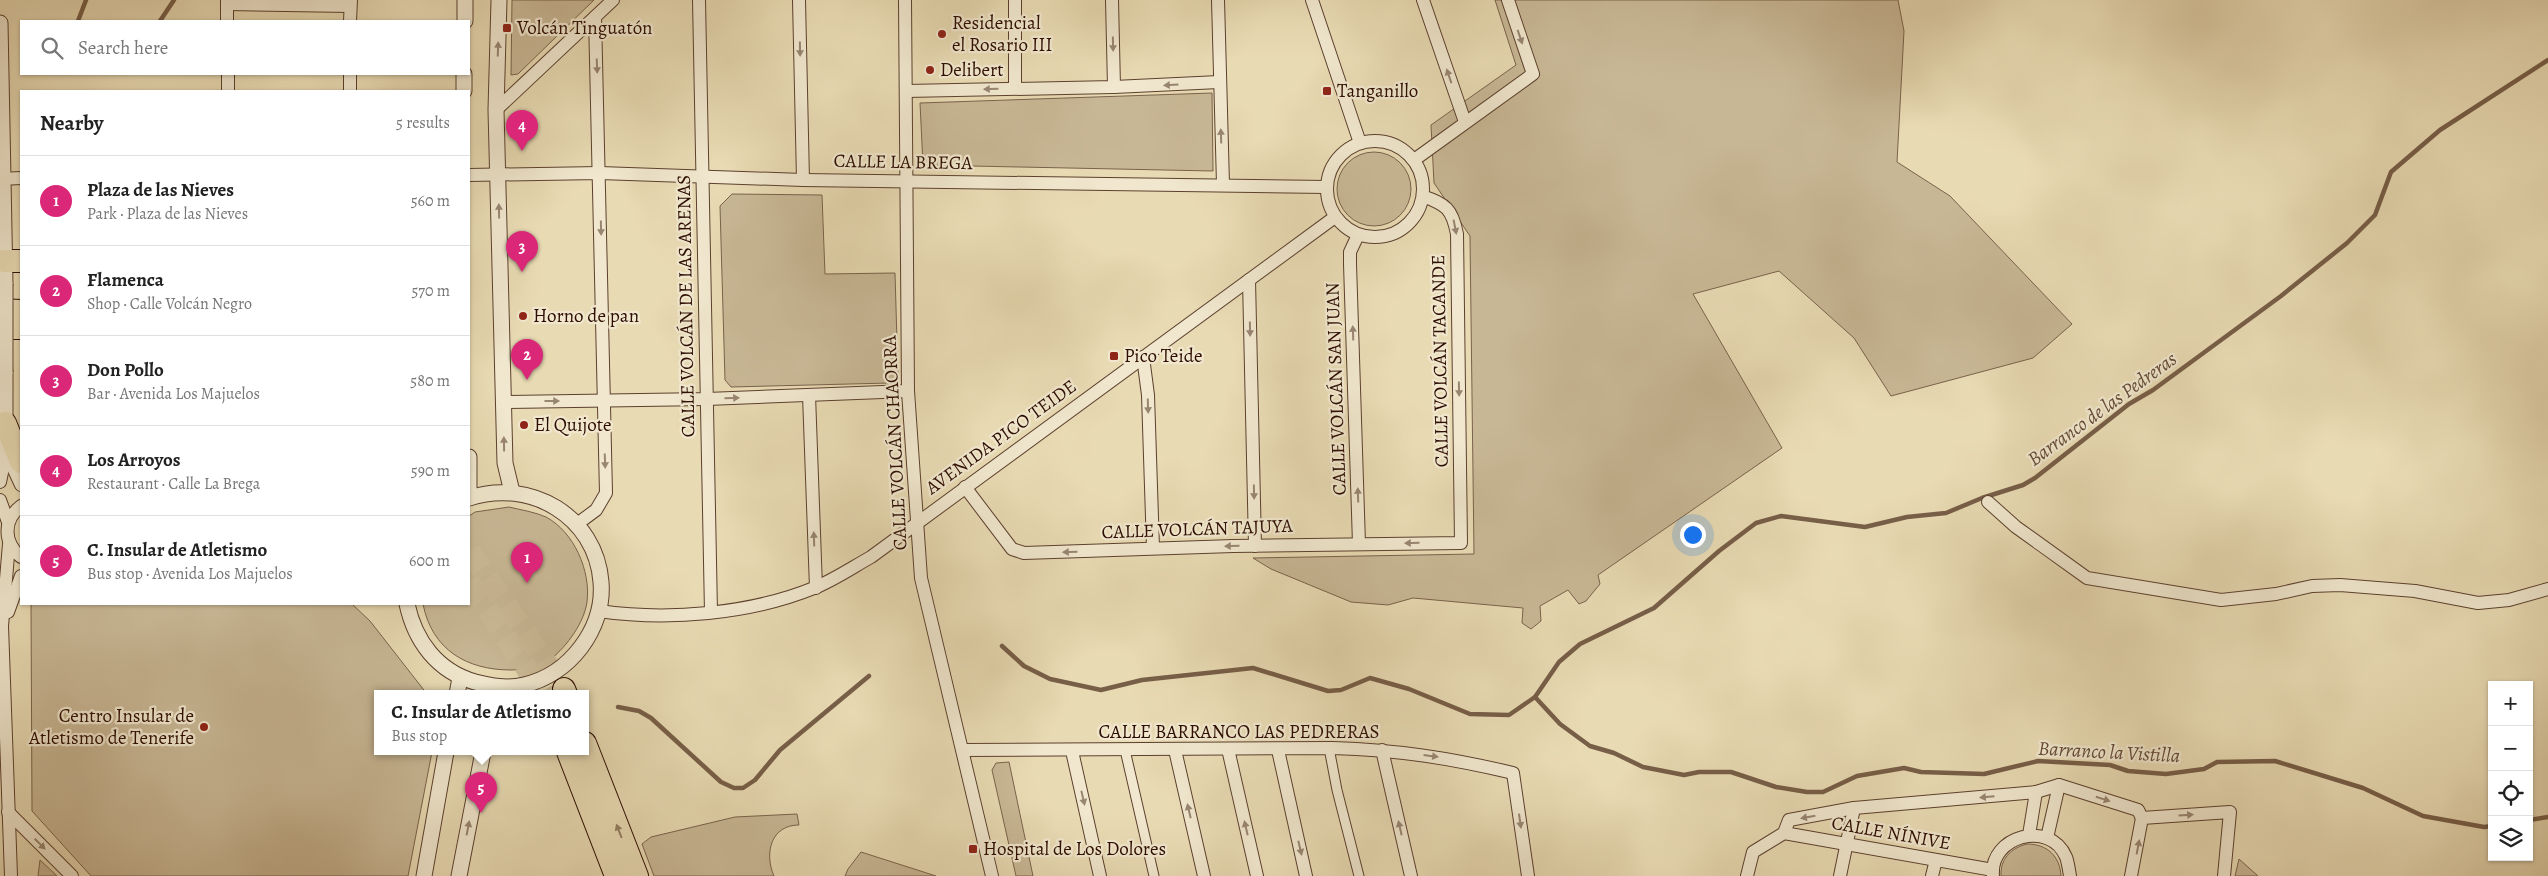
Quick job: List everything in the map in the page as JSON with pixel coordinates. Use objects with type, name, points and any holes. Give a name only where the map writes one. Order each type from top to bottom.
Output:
[{"type":"highway","points":[[0,310],[20,311]]},
{"type":"highway","points":[[0,328],[20,328]]},
{"type":"highway","points":[[3,415],[14,458]]},
{"type":"highway","points":[[589,753],[637,876]]},
{"type":"highway","points":[[569,755],[616,876]]},
{"type":"street","points":[[465,0],[465,20]]},
{"type":"street","points":[[499,0],[496,110],[503,402],[505,463],[512,492]]},
{"type":"street","points":[[496,110],[613,0]]},
{"type":"street","name":"CALLE VOLCÁN DE LAS ARENAS","points":[[699,0],[710,612]]},
{"type":"street","points":[[799,0],[803,180]]},
{"type":"street","name":"CALLE VOLCÁN CHAORRA","points":[[905,0],[908,391],[921,578],[964,750],[992,876]]},
{"type":"street","points":[[1015,0],[1015,88]]},
{"type":"street","points":[[1112,0],[1114,87]]},
{"type":"street","points":[[1218,0],[1223,184]]},
{"type":"street","points":[[1312,0],[1360,143]]},
{"type":"street","points":[[1423,0],[1465,122]]},
{"type":"street","points":[[1414,160],[1533,74],[1508,0]]},
{"type":"street","points":[[227,20],[227,2],[350,3],[350,20]]},
{"type":"street","points":[[577,524],[596,510],[606,493],[595,17]]},
{"type":"street","points":[[0,24],[1,179],[12,261],[5,284],[2,373],[3,415]]},
{"type":"street","points":[[228,75],[228,90]]},
{"type":"street","points":[[350,75],[350,90]]},
{"type":"street","points":[[464,75],[464,90]]},
{"type":"street","points":[[906,91],[1114,87],[1219,82]]},
{"type":"street","points":[[1380,141],[1399,147],[1414,160],[1421,178],[1422,196],[1417,213],[1406,226],[1391,235],[1374,238],[1358,235],[1335,217],[1328,203],[1326,187],[1331,168],[1343,153],[1360,143],[1380,141]]},
{"type":"street","name":"CALLE LA BREGA","points":[[474,175],[600,174],[803,180],[1223,184],[1296,188],[1326,187]]},
{"type":"street","points":[[1,179],[20,178]]},
{"type":"street","name":"CALLE VOLCÁN TACANDE","points":[[1422,196],[1442,203],[1450,210],[1457,234],[1461,542]]},
{"type":"street","name":"AVENIDA PICO TEIDE","points":[[599,612],[630,616],[710,612],[766,605],[816,588],[872,557],[1335,217]]},
{"type":"street","name":"CALLE VOLCÁN SAN JUAN","points":[[1358,235],[1350,252],[1350,264],[1359,544]]},
{"type":"street","points":[[1249,280],[1255,546]]},
{"type":"street","points":[[1142,357],[1148,395],[1153,548]]},
{"type":"street","points":[[503,402],[707,399],[908,391]]},
{"type":"street","points":[[808,395],[816,588]]},
{"type":"street","points":[[0,482],[14,458]]},
{"type":"street","points":[[14,458],[20,481]]},
{"type":"street","name":"CALLE VOLCÁN TAJUYA","points":[[965,487],[1012,549],[1024,553],[1153,548],[1461,542]]},
{"type":"street","points":[[470,498],[489,493],[512,492],[544,500],[562,510],[577,524],[594,551],[602,582],[599,612],[586,642],[563,667],[546,678],[500,690]]},
{"type":"street","points":[[0,500],[8,522],[9,544],[2,634],[11,876]]},
{"type":"street","points":[[1988,502],[2016,527],[2087,578],[2221,600],[2276,594],[2312,586],[2340,585],[2415,591],[2478,603],[2509,600],[2548,589]]},
{"type":"street","points":[[8,522],[12,513],[20,507]]},
{"type":"street","points":[[9,544],[20,556]]},
{"type":"street","points":[[2,634],[20,579]]},
{"type":"street","points":[[407,605],[411,623],[422,644],[437,662],[460,678],[492,690]]},
{"type":"street","points":[[458,690],[460,678]]},
{"type":"street","points":[[1329,748],[1336,790],[1359,876]]},
{"type":"street","name":"CALLE BARRANCO LAS PEDRERAS","points":[[964,750],[1278,750],[1329,748],[1382,750],[1453,759],[1513,773],[1528,876]]},
{"type":"street","points":[[1228,749],[1256,876]]},
{"type":"street","points":[[1125,750],[1154,876]]},
{"type":"street","points":[[1174,750],[1204,876]]},
{"type":"street","points":[[1278,750],[1306,876]]},
{"type":"street","points":[[1382,750],[1411,876]]},
{"type":"street","points":[[1072,751],[1100,876]]},
{"type":"street","points":[[424,876],[445,755]]},
{"type":"street","points":[[459,876],[482,755]]},
{"type":"street","points":[[2047,838],[2059,785]]},
{"type":"street","points":[[1747,876],[1753,852],[1784,833],[1789,820],[1854,808],[2036,792],[2059,785],[2138,810],[2142,818],[2131,876]]},
{"type":"street","points":[[2029,835],[2036,792]]},
{"type":"street","points":[[1840,876],[1854,808]]},
{"type":"street","points":[[8,812],[72,876]]},
{"type":"street","points":[[2142,818],[2230,812],[2224,876]]},
{"type":"street","name":"CALLE NÍNIVE","points":[[1784,833],[1936,860],[1993,873]]},
{"type":"street","points":[[1993,873],[2000,851],[2014,839],[2029,835],[2047,838],[2059,847],[2066,857],[2070,876]]},
{"type":"street","points":[[1932,876],[1936,860]]},
{"type":"shaded area","points":[[512,0],[594,0],[518,74],[511,75]]},
{"type":"shaded area","points":[[1495,0],[1898,0],[1904,31],[1897,162],[1950,196],[2072,324],[2033,358],[1891,396],[1854,338],[1779,271],[1693,294],[1782,448],[1598,575],[1600,584],[1586,601],[1579,604],[1568,590],[1540,606],[1541,621],[1531,629],[1522,623],[1523,608],[1413,598],[1388,605],[1351,602],[1271,569],[1253,558],[1474,554],[1470,236],[1434,183],[1431,125],[1516,65]]},
{"type":"shaded area","points":[[1212,93],[1213,171],[923,165],[920,103]]},
{"type":"shaded area","points":[[1374,152],[1388,155],[1400,163],[1408,175],[1411,189],[1408,203],[1400,215],[1388,223],[1374,226],[1360,223],[1348,215],[1340,203],[1337,189],[1340,175],[1348,163],[1360,155]]},
{"type":"shaded area","points":[[732,194],[822,195],[825,274],[895,273],[898,376],[890,383],[731,387],[725,380],[720,206]]},
{"type":"shaded area","points":[[509,507],[546,517],[565,532],[583,565],[588,590],[585,610],[579,626],[563,648],[542,664],[511,670],[480,666],[454,654],[434,634],[423,605],[470,605],[470,515],[475,512]]},
{"type":"shaded area","name":"Centro Insular de Atletismo de Tenerife","points":[[31,605],[353,605],[370,621],[424,690],[374,690],[374,755],[431,755],[408,876],[91,876],[32,811]]},
{"type":"shaded area","points":[[1009,762],[1033,876],[1016,876],[992,770],[996,763]]},
{"type":"shaded area","points":[[797,814],[799,825],[789,826],[782,830],[772,842],[770,858],[774,876],[654,876],[642,844],[651,837],[735,817]]},
{"type":"shaded area","points":[[2027,844],[2041,846],[2051,852],[2058,863],[2061,876],[2001,876],[2002,864],[2011,851]]},
{"type":"shaded area","points":[[861,852],[936,876],[845,876]]},
{"type":"shaded area","points":[[2239,859],[2258,876],[2235,876]]},
{"type":"shaded area","points":[[40,860],[57,876],[38,876]]},
{"type":"waterway","points":[[78,20],[86,0]]},
{"type":"waterway","points":[[161,20],[174,0]]},
{"type":"waterway","name":"Barranco de las Pedreras","points":[[1002,646],[1024,666],[1050,679],[1101,690],[1142,680],[1253,668],[1328,691],[1341,690],[1370,678],[1409,689],[1470,714],[1509,715],[1535,697],[1559,662],[1580,644],[1654,608],[1719,551],[1756,523],[1781,516],[1865,527],[1907,517],[1946,513],[1982,498],[2023,485],[2035,478],[2129,404],[2153,390],[2281,296],[2347,243],[2375,215],[2391,172],[2440,130],[2548,60]]},
{"type":"waterway","name":"Barranco de las Pedreras","points":[[618,707],[639,711],[651,718],[721,782],[734,788],[743,788],[755,780],[780,750],[869,676]]},
{"type":"waterway","name":"Barranco la Vistilla","points":[[1535,697],[1560,724],[1590,746],[1614,753],[1643,767],[1684,775],[1699,772],[1731,772],[1776,787],[1807,792],[1823,792],[1857,776],[1904,768],[1921,772],[1984,774],[2038,761],[2110,765],[2128,771],[2166,774],[2204,769],[2217,762],[2275,761],[2363,788],[2423,816],[2488,826]]},
{"type":"waterway","name":"Barranco la Vistilla","points":[[2533,819],[2548,817]]},
{"type":"tunnel","points":[[470,552],[564,689]]},
{"type":"tunnel","points":[[470,583],[541,690]]},
{"type":"place","name":"Volcán Tinguatón","points":[[507,28]]},
{"type":"place","name":"Residencial el Rosario III","points":[[942,34]]},
{"type":"place","name":"Delibert","points":[[930,70]]},
{"type":"place","name":"Tanganillo","points":[[1327,91]]},
{"type":"place","name":"Los Arroyos","points":[[522,151]]},
{"type":"place","name":"Don Pollo","points":[[522,272]]},
{"type":"place","name":"Horno de pan","points":[[523,316]]},
{"type":"place","name":"Pico Teide","points":[[1114,356]]},
{"type":"place","name":"Flamenca","points":[[527,380]]},
{"type":"place","name":"El Quijote","points":[[524,425]]},
{"type":"place","name":"Plaza de las Nieves","points":[[527,583]]},
{"type":"place","name":"Centro Insular de Atletismo de Tenerife","points":[[204,727]]},
{"type":"place","name":"C. Insular de Atletismo","points":[[481,813]]},
{"type":"place","name":"Hospital de Los Dolores","points":[[973,849]]}]
